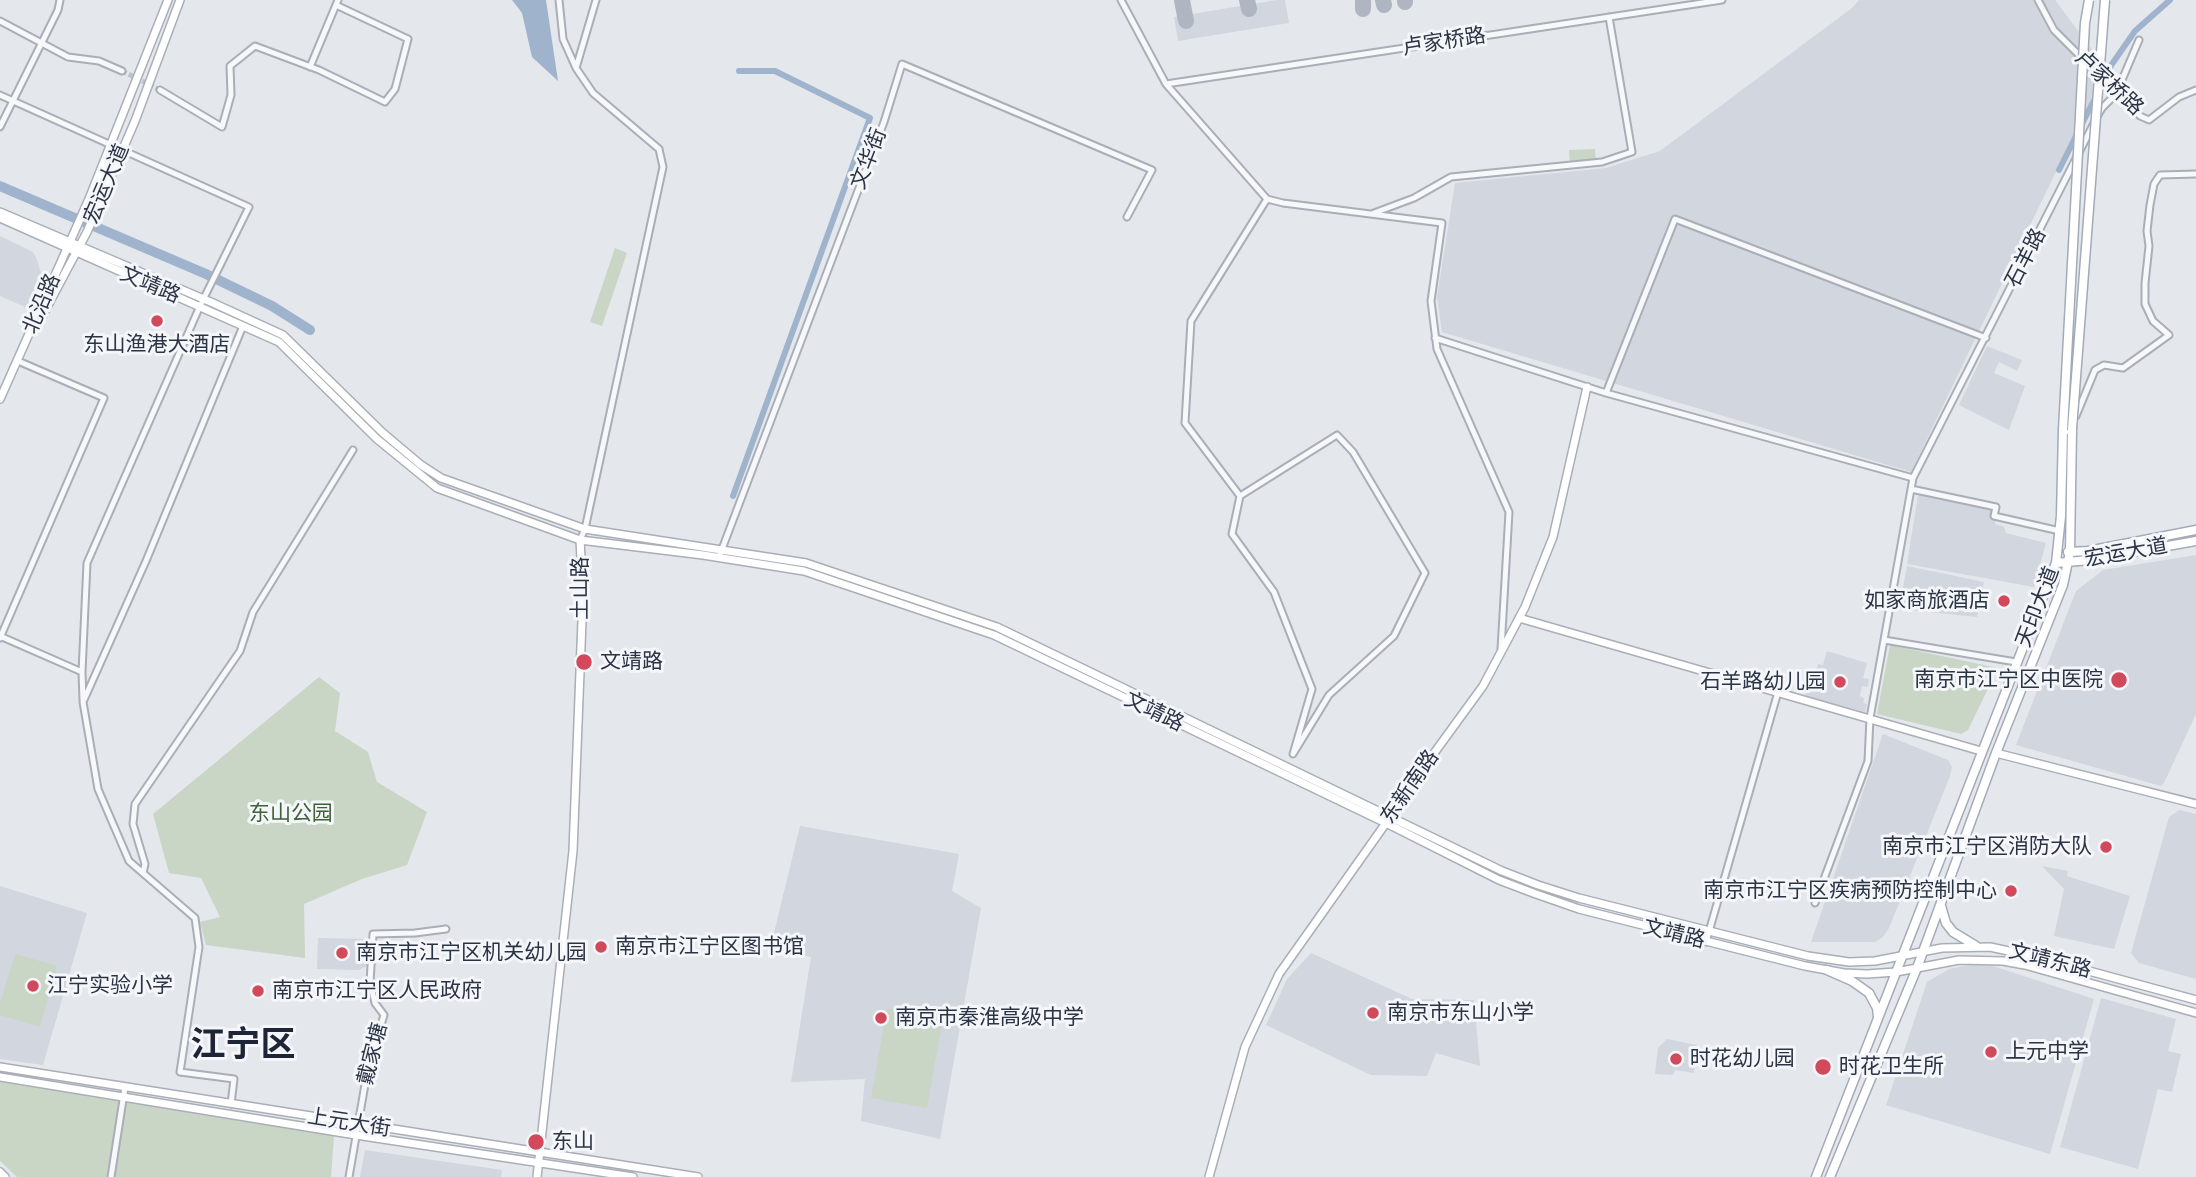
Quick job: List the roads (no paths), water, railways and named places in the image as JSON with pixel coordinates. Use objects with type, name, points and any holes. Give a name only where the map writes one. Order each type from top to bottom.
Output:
[{"type":"main road","name":"宏运大道","points":[[67,245],[167,0]]},
{"type":"main road","name":"宏运大道","points":[[18,361],[87,232],[180,0]]},
{"type":"main road","name":"天印大道","points":[[1830,1177],[1917,968],[1996,753],[2063,585],[2069,563],[2068,430],[2085,23],[2089,0]]},
{"type":"main road","name":"天印大道","points":[[1816,1177],[2059,553],[2105,0]]},
{"type":"main road","name":"文靖路","points":[[0,212],[78,250],[283,335],[383,433],[441,478],[585,529],[804,571],[994,635],[1387,819],[1538,885],[1579,898],[1826,959],[1862,961],[1902,957]]},
{"type":"main road","name":"文靖路","points":[[0,218],[67,245]]},
{"type":"main road","name":"北沿路","points":[[0,398],[67,245]]},
{"type":"main road","name":"文靖路","points":[[203,300],[243,326],[278,342],[377,439],[436,488],[580,540],[719,553]]},
{"type":"main road","name":"东新南路","points":[[1209,1177],[1245,1047],[1279,974],[1483,685],[1519,618],[1553,537],[1587,387]]},
{"type":"main road","name":"宏运大道","points":[[2059,553],[2088,551],[2196,530]]},
{"type":"main road","name":"土山路","points":[[537,1177],[573,851],[583,595],[580,540]]},
{"type":"main road","name":"宏运大道","points":[[2056,563],[2196,541]]},
{"type":"main road","points":[[1519,618],[1981,751]]},
{"type":"main road","points":[[1996,753],[2196,804]]},
{"type":"main road","name":"文靖路","points":[[1387,819],[1499,880],[1579,909],[1827,970],[1867,974],[1917,968]]},
{"type":"main road","points":[[1941,904],[1946,923],[1953,932],[1976,946]]},
{"type":"main road","name":"文靖东路","points":[[1902,957],[1923,951],[1976,946],[2041,958],[2196,1000]]},
{"type":"main road","name":"文靖东路","points":[[1917,968],[1959,960],[2003,961],[2196,1013]]},
{"type":"main road","points":[[1827,970],[1853,981],[1869,993],[1877,1008],[1878,1020]]},
{"type":"main road","name":"上元大街","points":[[0,1067],[698,1177]]},
{"type":"main road","name":"上元大街","points":[[0,1077],[633,1177]]},
{"type":"main road","points":[[0,1172],[5,1177]]},
{"type":"street","points":[[0,127],[58,10],[60,0]]},
{"type":"street","name":"土山路","points":[[559,0],[563,39],[576,68],[593,93],[659,149],[663,167],[585,529],[580,540]]},
{"type":"street","points":[[576,68],[596,0]]},
{"type":"street","points":[[1121,0],[1166,84],[1267,199],[1283,204],[1442,223],[1431,301],[1437,349],[1509,512],[1501,653]]},
{"type":"street","name":"卢家桥路","points":[[1166,84],[1722,0]]},
{"type":"street","name":"卢家桥路","points":[[2038,0],[2054,30],[2132,110],[2149,120],[2179,97],[2196,90]]},
{"type":"street","points":[[160,90],[222,127],[231,95],[230,66],[255,46],[310,67],[385,102],[395,89],[408,39],[337,3],[310,67]]},
{"type":"street","points":[[1371,214],[1414,198],[1451,177],[1602,162],[1632,152],[1609,17]]},
{"type":"street","points":[[0,21],[68,57],[99,61],[122,71]]},
{"type":"street","name":"石羊路","points":[[1815,903],[1868,761],[1870,718],[1913,478],[2102,108],[2116,94],[2140,40]]},
{"type":"street","name":"文华街","points":[[719,553],[884,122],[902,64],[1152,170],[1127,217]]},
{"type":"street","points":[[0,95],[249,207],[203,300],[88,563],[82,672],[83,702],[98,789],[129,861],[195,918],[199,947],[180,1072],[234,1079],[231,1104]]},
{"type":"street","points":[[2068,430],[2095,370],[2104,365],[2123,368],[2169,335],[2153,321],[2145,304],[2150,205],[2154,184],[2160,175],[2196,174]]},
{"type":"street","points":[[1240,496],[1337,436],[1353,452],[1426,573],[1394,636],[1329,695],[1293,754],[1312,689],[1274,592],[1232,534],[1240,496],[1185,423],[1191,321],[1267,199]]},
{"type":"street","points":[[1606,393],[1675,219],[1986,338]]},
{"type":"street","points":[[83,702],[146,562],[243,326]]},
{"type":"street","points":[[1435,338],[1606,393],[1913,478]]},
{"type":"street","points":[[18,361],[104,398],[0,636],[82,672]]},
{"type":"street","points":[[142,873],[145,864],[134,824],[135,804],[240,651],[253,612],[353,450]]},
{"type":"street","points":[[1911,489],[1996,507],[1994,516],[2060,531]]},
{"type":"street","points":[[1884,640],[2016,662]]},
{"type":"street","points":[[1706,942],[1778,692]]},
{"type":"street","name":"戴家塘","points":[[358,1125],[368,1067],[384,1015],[375,1003],[370,982],[373,934],[446,929]]},
{"type":"street","points":[[111,1177],[125,1087]]},
{"type":"street","points":[[349,1177],[358,1125]]},
{"type":"water","points":[[512,0],[546,0],[558,81],[532,57],[522,13]]},
{"type":"waterway","points":[[2059,170],[2112,64],[2135,31],[2170,0]]},
{"type":"waterway","points":[[733,496],[870,118],[775,71],[739,71]]},
{"type":"waterway","points":[[0,186],[206,274],[272,306],[310,330]]},
{"type":"tunnel","points":[[122,71],[160,90]]},
{"type":"place","name":"东山渔港大酒店","points":[[157,321]]},
{"type":"place","name":"如家商旅酒店","points":[[2004,601]]},
{"type":"place","name":"文靖路","points":[[584,662]]},
{"type":"place","name":"南京市江宁区中医院","points":[[2119,680]]},
{"type":"place","name":"石羊路幼儿园","points":[[1840,682]]},
{"type":"place","name":"南京市江宁区消防大队","points":[[2106,847]]},
{"type":"place","name":"南京市江宁区疾病预防控制中心","points":[[2011,891]]},
{"type":"place","name":"南京市江宁区图书馆","points":[[601,947]]},
{"type":"place","name":"南京市江宁区机关幼儿园","points":[[342,953]]},
{"type":"place","name":"江宁实验小学","points":[[33,986]]},
{"type":"place","name":"南京市江宁区人民政府","points":[[258,991]]},
{"type":"place","name":"南京市东山小学","points":[[1373,1013]]},
{"type":"place","name":"南京市秦淮高级中学","points":[[881,1018]]},
{"type":"place","name":"上元中学","points":[[1991,1052]]},
{"type":"place","name":"时花幼儿园","points":[[1676,1059]]},
{"type":"place","name":"时花卫生所","points":[[1823,1067]]},
{"type":"place","name":"东山","points":[[536,1142]]},
{"type":"district","name":"江宁区","points":[[243,1046]]},
{"type":"park label","name":"东山公园","points":[[291,814]]}]
